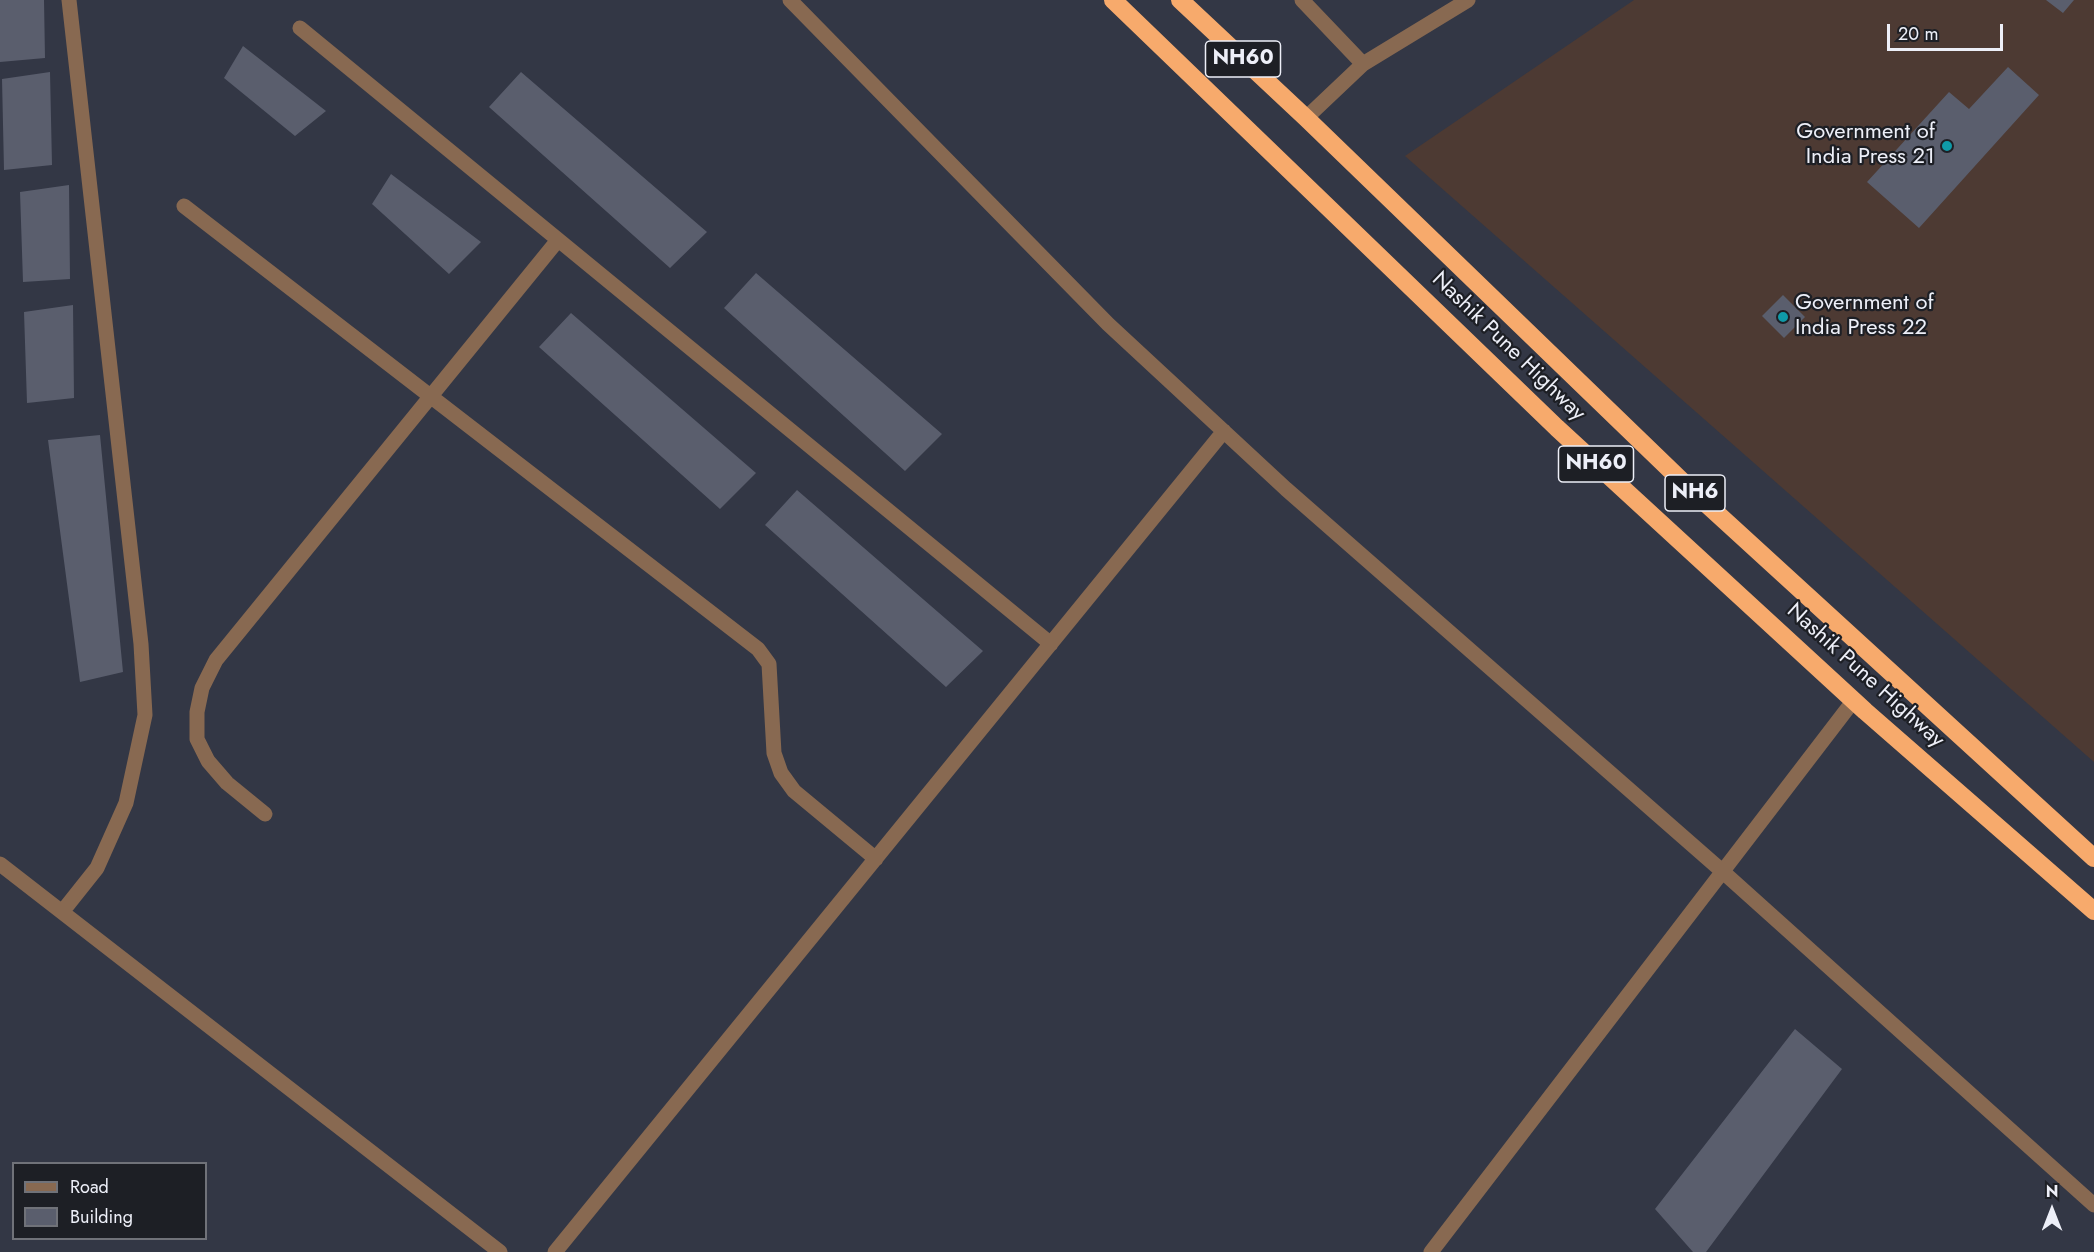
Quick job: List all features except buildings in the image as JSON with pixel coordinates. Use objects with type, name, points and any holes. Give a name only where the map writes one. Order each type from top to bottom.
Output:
[{"type":"highway","name":"Nashik Pune Highway","points":[[1113,0],[1557,428],[1854,700],[2094,911]]},
{"type":"highway","name":"Nashik Pune Highway","points":[[1180,0],[1306,118],[1688,487],[2094,858]]},
{"type":"street","points":[[62,912],[97,868],[126,803],[145,715],[141,644],[69,0]]},
{"type":"street","points":[[790,0],[1108,324],[1286,489],[1722,872],[2094,1205]]},
{"type":"street","points":[[1302,0],[1363,64]]},
{"type":"street","points":[[1306,118],[1363,64],[1468,0]]},
{"type":"street","points":[[300,28],[1051,644]]},
{"type":"street","points":[[184,206],[758,649],[769,664],[774,753],[780,773],[794,791],[876,859]]},
{"type":"street","points":[[265,814],[227,783],[208,761],[197,739],[197,712],[202,688],[216,660],[558,240]]},
{"type":"street","points":[[555,1252],[1224,431]]},
{"type":"street","points":[[1431,1252],[1854,700]]},
{"type":"street","points":[[0,864],[500,1252]]},
{"type":"shaded area","points":[[1634,0],[2094,0],[2094,762],[1405,156]]},
{"type":"place","name":"Government of India Press 21","points":[[1947,146]]},
{"type":"place","name":"Government of India Press 22","points":[[1783,317]]}]
